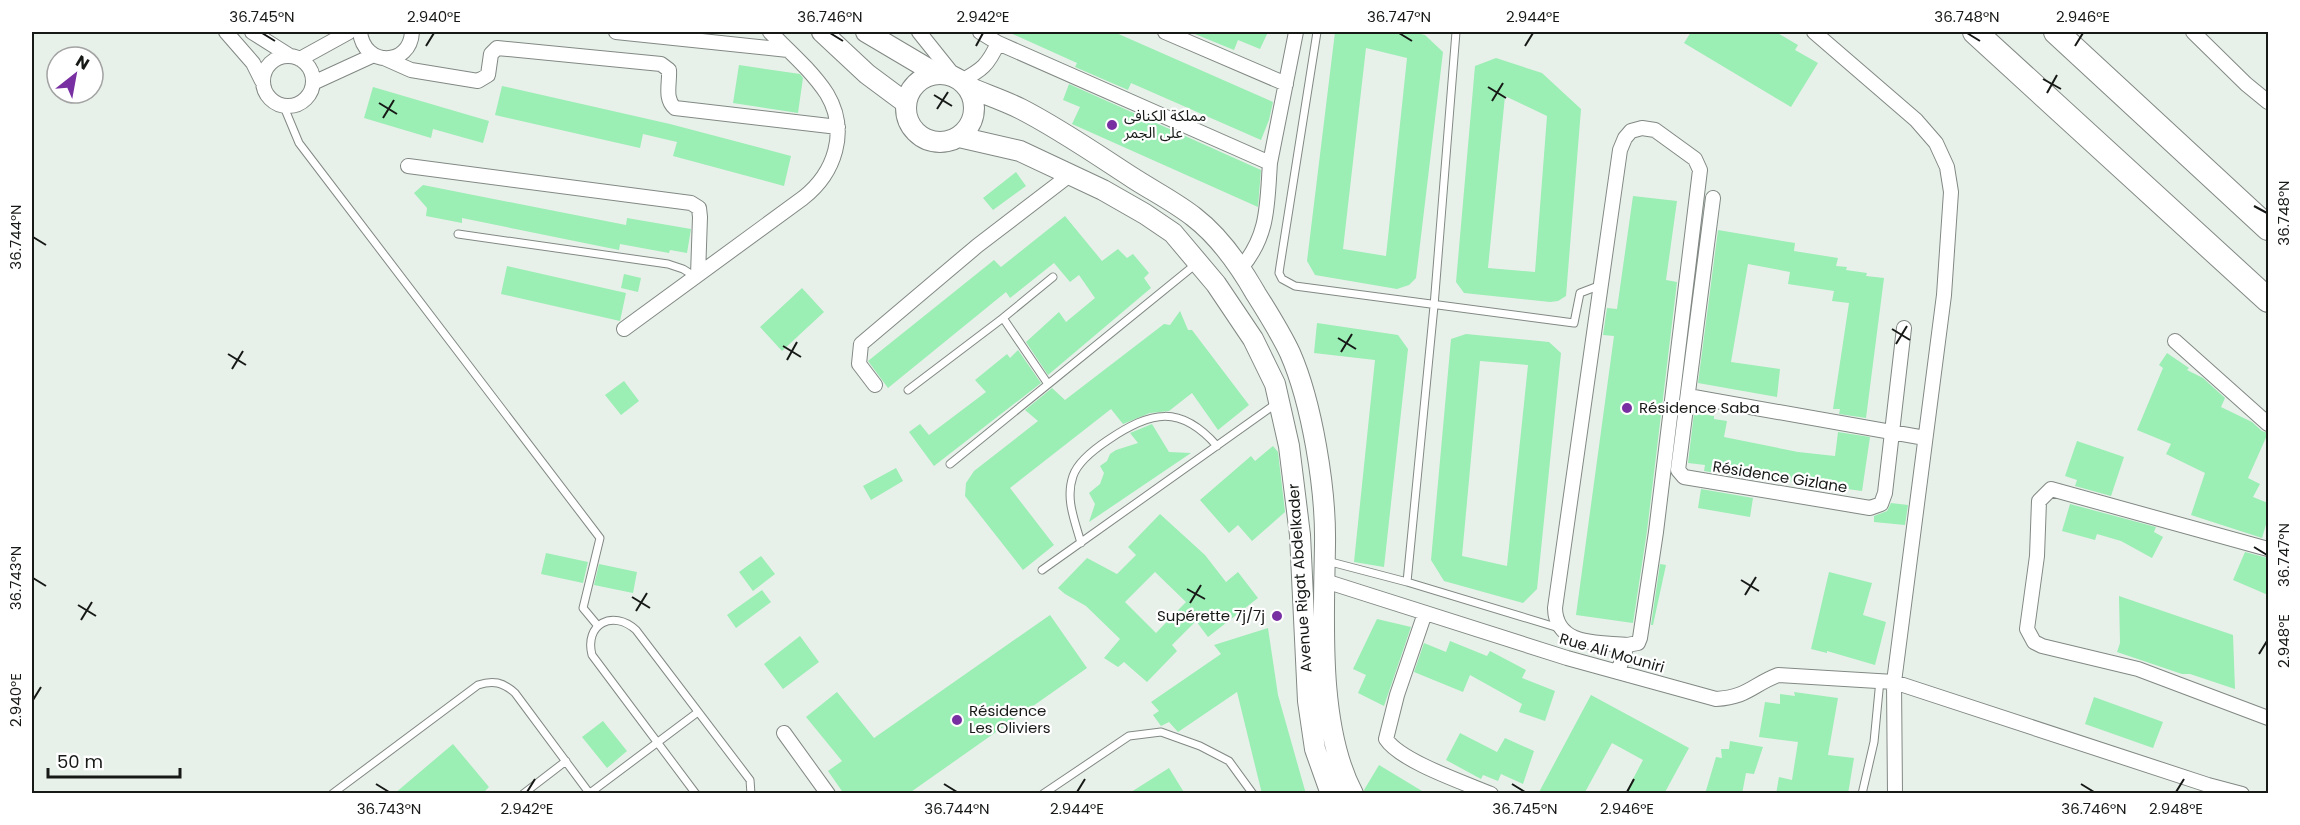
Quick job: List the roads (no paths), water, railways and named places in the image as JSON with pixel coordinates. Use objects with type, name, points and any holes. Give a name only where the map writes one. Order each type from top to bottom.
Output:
[{"type":"highway","points":[[1975,32],[2268,300]]},
{"type":"highway","points":[[2056,32],[2268,228]]},
{"type":"street","points":[[226,32],[254,63],[265,93],[270,99],[284,106],[301,104],[307,98],[313,83],[310,69],[295,57],[252,32]]},
{"type":"street","points":[[262,81],[270,62],[276,58],[295,57],[349,32]]},
{"type":"street","points":[[360,32],[363,45],[379,57],[411,70],[478,81],[488,75],[491,54],[497,48],[661,64],[669,70],[668,98],[675,108],[838,127]]},
{"type":"street","points":[[313,83],[379,57],[400,54],[410,42],[412,32]]},
{"type":"street","points":[[616,32],[788,50]]},
{"type":"street","points":[[624,329],[803,198],[821,183],[833,162],[838,127],[827,95],[770,32]]},
{"type":"street","points":[[822,32],[867,74],[906,103]]},
{"type":"street","points":[[866,32],[955,80],[1020,109],[1173,202],[1195,217],[1241,268],[1290,355],[1307,404],[1321,482],[1325,535],[1324,633],[1329,705],[1336,752],[1353,794]]},
{"type":"street","points":[[919,32],[955,80],[974,101],[973,117],[965,131],[959,137],[940,142],[922,137],[909,123],[906,103],[908,94],[920,80],[955,80],[979,71],[989,63],[998,43]]},
{"type":"street","points":[[980,32],[998,43],[1270,163]]},
{"type":"street","points":[[1165,32],[1286,84]]},
{"type":"street","points":[[1241,268],[1250,258],[1261,238],[1266,220],[1270,163],[1296,32]]},
{"type":"street","points":[[1814,32],[1916,120],[1936,143],[1947,167],[1951,192],[1944,295],[1925,438],[1887,681],[1895,794]]},
{"type":"street","points":[[2193,32],[2246,84],[2268,102]]},
{"type":"street","points":[[1642,128],[1655,130],[1695,159],[1700,170],[1656,532],[1640,638],[1638,643],[1627,645],[1577,640],[1560,628],[1555,620],[1601,285],[1620,150],[1631,130],[1642,128]]},
{"type":"street","name":"Avenue Rigat Abdelkader","points":[[959,137],[1020,151],[1071,174],[1145,214],[1173,233],[1216,284],[1253,339],[1275,384],[1289,446],[1300,535],[1308,701],[1315,749],[1331,794]]},
{"type":"street","points":[[408,166],[691,203],[699,208],[700,217],[697,276]]},
{"type":"street","points":[[875,385],[859,364],[861,344],[968,253],[1071,174]]},
{"type":"street","name":"Résidence Gizlane","points":[[1713,198],[1678,470],[1689,479],[1870,508],[1881,504],[1885,493],[1904,328]]},
{"type":"street","points":[[2175,341],[2268,424]]},
{"type":"street","points":[[1688,396],[1925,438]]},
{"type":"street","points":[[2268,549],[2051,489],[2039,501],[2037,556],[2027,629],[2034,642],[2042,646],[2138,669],[2268,718]]},
{"type":"street","name":"Rue Ali Mouniri","points":[[1325,581],[1567,658],[1716,699],[1732,698],[1748,693],[1778,675],[1887,681],[2242,794]]},
{"type":"street","points":[[1425,613],[1386,739],[1391,746],[1405,756],[1491,794]]},
{"type":"street","points":[[1618,672],[1627,645]]},
{"type":"street","points":[[784,733],[828,794]]},
{"type":"lane","points":[[1317,32],[1280,266],[1282,279],[1295,286],[1574,323],[1580,293],[1601,285]]},
{"type":"lane","points":[[1407,582],[1434,306],[1456,32]]},
{"type":"lane","points":[[284,106],[299,143],[600,538],[583,608],[598,626]]},
{"type":"lane","points":[[458,234],[668,264],[697,276]]},
{"type":"lane","points":[[950,464],[1198,262]]},
{"type":"lane","points":[[908,390],[1053,277]]},
{"type":"lane","points":[[1003,318],[1048,384]]},
{"type":"lane","points":[[1042,570],[1279,402]]},
{"type":"lane","points":[[1081,543],[1068,496],[1073,473],[1094,449],[1129,426],[1159,416],[1184,419],[1205,433],[1217,446]]},
{"type":"lane","points":[[1325,560],[1560,628]]},
{"type":"lane","points":[[696,794],[592,655],[589,645],[591,634],[607,620],[628,623],[750,780],[751,794]]},
{"type":"lane","points":[[332,794],[478,685],[488,681],[507,686],[515,693],[590,793],[698,712]]},
{"type":"lane","points":[[1862,794],[1887,681]]},
{"type":"lane","points":[[1043,794],[1129,736],[1161,732],[1200,746],[1228,761],[1253,794]]},
{"type":"lane","points":[[523,794],[566,761]]},
{"type":"place","name":"مملكة الكنافى على الجمر","points":[[1112,125]]},
{"type":"place","name":"Résidence Saba","points":[[1627,408]]},
{"type":"place","name":"Supérette 7j/7j","points":[[1277,616]]},
{"type":"place","name":"Résidence Les Oliviers","points":[[957,720]]}]
